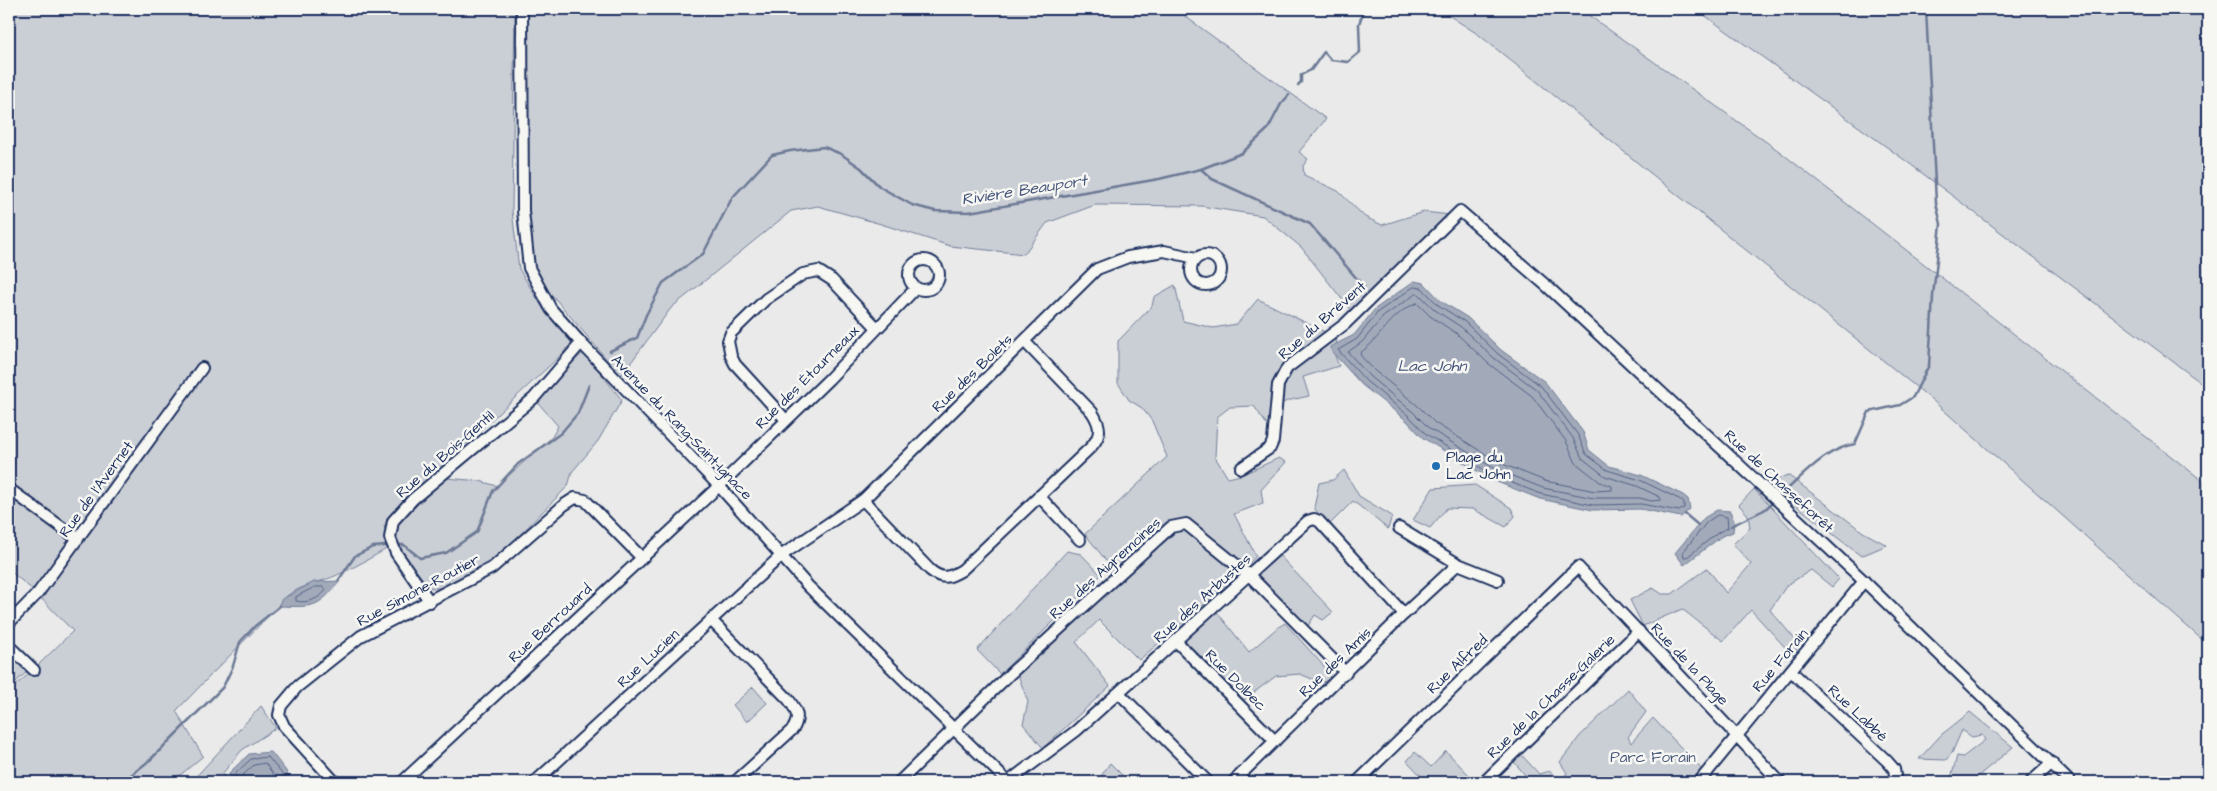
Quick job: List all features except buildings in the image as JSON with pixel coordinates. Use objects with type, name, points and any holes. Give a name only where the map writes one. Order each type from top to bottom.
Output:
[{"type":"street","name":"Avenue du Rang-Saint-Ignace","points":[[522,9],[523,210],[529,268],[551,309],[581,343],[718,486],[808,586],[1008,782]]},
{"type":"street","name":"Rue du Brévent","points":[[1241,468],[1270,448],[1273,441],[1278,385],[1287,368],[1345,324],[1460,211]]},
{"type":"street","name":"Rue de Chasseforêt","points":[[1460,211],[1549,288],[1864,580],[2070,782]]},
{"type":"street","name":"Rue des Bolets","points":[[782,555],[863,500],[1098,269],[1128,257],[1164,251],[1196,258]]},
{"type":"street","points":[[786,420],[735,364],[729,348],[731,333],[766,299],[803,274],[818,271],[832,280],[877,328]]},
{"type":"street","name":"Rue des Étourneaux","points":[[718,486],[916,288]]},
{"type":"street","points":[[863,500],[930,570],[938,576],[945,578],[962,570],[1091,447],[1098,439],[1100,431],[1092,412],[1025,342]]},
{"type":"street","name":"Rue du Bois-Gentil","points":[[430,602],[396,552],[390,538],[393,521],[412,499],[534,398],[581,343]]},
{"type":"street","name":"Rue de l'Avernet","points":[[9,623],[38,593],[202,368]]},
{"type":"street","name":"Rue Berrouard","points":[[402,782],[718,486]]},
{"type":"street","points":[[9,489],[78,539]]},
{"type":"street","points":[[1039,496],[1080,540]]},
{"type":"street","name":"Rue Simone-Routier","points":[[335,782],[284,726],[279,715],[281,706],[297,687],[361,636],[430,602],[492,568],[564,505],[575,498],[585,500],[642,558]]},
{"type":"street","name":"Rue des Arbustes","points":[[1008,782],[1076,731],[1250,576],[1303,526],[1314,519],[1319,521],[1404,614]]},
{"type":"street","name":"Rue des Aigremoines","points":[[954,730],[1010,672],[1171,527],[1186,524],[1250,576],[1346,673]]},
{"type":"street","points":[[1399,528],[1458,564],[1498,580]]},
{"type":"street","name":"Rue Lucien","points":[[535,782],[782,555]]},
{"type":"street","name":"Rue des Amis","points":[[1233,782],[1404,614],[1458,564]]},
{"type":"street","name":"Rue de la Plage","points":[[1578,567],[1780,782]]},
{"type":"street","name":"Rue Alfred","points":[[1357,782],[1578,567]]},
{"type":"street","name":"Rue Forain","points":[[1699,782],[1864,580]]},
{"type":"street","points":[[711,620],[789,700],[798,714],[798,721],[794,729],[735,782]]},
{"type":"street","name":"Rue de la Chasse-Galerie","points":[[1484,782],[1639,632]]},
{"type":"street","name":"Rue Dolbec","points":[[1176,641],[1274,741]]},
{"type":"street","points":[[9,646],[34,670]]},
{"type":"street","name":"Rue Labbé","points":[[1791,671],[1887,761],[1894,769],[1896,782]]},
{"type":"street","points":[[1119,693],[1208,782]]},
{"type":"street","points":[[899,782],[954,730]]},
{"type":"street","points":[[2031,782],[2052,763]]},
{"type":"green space","points":[[9,9],[515,9],[512,210],[519,269],[544,310],[576,338],[562,354],[393,512],[384,526],[390,547],[342,573],[289,594],[176,711],[203,756],[172,782],[9,782],[9,691],[73,631],[34,591],[9,570]]},
{"type":"green space","points":[[526,9],[1175,9],[1326,119],[1299,152],[1308,159],[1303,166],[1304,175],[1338,191],[1365,217],[1382,225],[1424,212],[1450,215],[1352,312],[1301,247],[1263,216],[1201,206],[1095,205],[1047,223],[1024,254],[950,246],[818,206],[791,211],[671,308],[621,376],[529,268],[521,118]]},
{"type":"green space","points":[[1439,9],[1580,9],[1779,151],[2208,485],[2208,645],[1931,399],[1479,35]]},
{"type":"green space","points":[[1696,9],[2208,9],[2208,388],[1906,161]]},
{"type":"green space","points":[[1175,285],[1183,321],[1213,328],[1237,324],[1258,299],[1337,338],[1335,356],[1339,366],[1303,377],[1309,396],[1283,403],[1276,411],[1269,428],[1254,406],[1230,407],[1217,417],[1215,457],[1228,478],[1241,475],[1279,458],[1286,462],[1261,490],[1263,503],[1234,514],[1256,556],[1241,573],[1139,660],[1099,620],[1076,642],[1110,686],[1043,748],[1023,724],[1028,702],[1017,672],[1111,581],[1111,567],[1085,534],[1167,457],[1152,421],[1142,408],[1129,400],[1118,383],[1118,341],[1152,306],[1154,297]]},
{"type":"green space","points":[[584,352],[622,400],[598,441],[572,472],[568,486],[499,556],[441,588],[431,588],[402,555],[393,535],[397,524],[446,478],[480,481],[497,486],[552,437],[558,426],[534,398]]},
{"type":"green space","points":[[1344,470],[1359,496],[1392,516],[1388,529],[1353,501],[1328,526],[1314,508],[1319,483],[1333,480]]},
{"type":"green space","points":[[1788,475],[1863,532],[1887,545],[1861,556],[1767,483]]},
{"type":"green space","points":[[1475,485],[1511,508],[1515,516],[1506,527],[1473,509],[1447,508],[1430,528],[1413,520],[1433,488]]},
{"type":"green space","points":[[1754,489],[1839,579],[1832,587],[1811,570],[1787,585],[1770,610],[1799,644],[1793,656],[1751,610],[1723,641],[1682,609],[1643,626],[1630,600],[1653,588],[1662,594],[1672,594],[1707,568],[1726,593],[1751,564],[1733,544],[1750,528],[1748,515],[1739,505]]},
{"type":"green space","points":[[1067,551],[1081,554],[1101,575],[1000,674],[977,650]]},
{"type":"green space","points":[[1275,551],[1333,612],[1323,620],[1315,615],[1304,632],[1250,578]]},
{"type":"green space","points":[[1213,607],[1249,652],[1285,623],[1330,673],[1329,679],[1322,683],[1300,674],[1276,676],[1241,702],[1175,643]]},
{"type":"green space","points":[[9,651],[29,670],[9,688]]},
{"type":"green space","points":[[753,687],[767,703],[747,722],[733,705]]},
{"type":"green space","name":"Parc Forain","points":[[1628,689],[1646,712],[1628,737],[1631,743],[1653,718],[1706,774],[1699,782],[1531,782],[1509,756],[1517,750],[1539,774],[1549,771],[1561,781],[1567,773],[1560,762],[1580,736]]},
{"type":"green space","points":[[261,706],[276,728],[242,750],[223,773],[224,782],[191,782]]},
{"type":"green space","points":[[1970,712],[2013,747],[1971,782],[1950,782],[1957,756],[1963,757],[1985,740],[1982,735],[1972,737],[1962,730],[1952,753],[1946,760],[1919,759],[1941,735]]},
{"type":"green space","points":[[1446,751],[1470,776],[1464,782],[1427,782],[1407,761],[1415,752],[1431,767]]},
{"type":"green space","points":[[1110,763],[1129,782],[1097,782]]},
{"type":"water","name":"Lac John","points":[[1414,281],[1424,283],[1441,301],[1468,318],[1501,350],[1545,382],[1583,432],[1589,450],[1609,466],[1641,475],[1683,495],[1688,499],[1690,509],[1681,517],[1640,509],[1593,510],[1540,499],[1492,480],[1423,438],[1406,420],[1362,385],[1332,352],[1330,347],[1354,335],[1375,309]]},
{"type":"water","points":[[1717,510],[1730,511],[1734,521],[1733,532],[1722,536],[1684,565],[1675,553],[1704,518]]},
{"type":"water","points":[[340,581],[326,597],[314,604],[307,606],[278,606],[282,599],[314,582]]},
{"type":"water","points":[[271,752],[286,771],[291,782],[232,782],[229,773],[249,754]]},
{"type":"waterway","name":"Rivière Beauport","points":[[1298,85],[1301,82],[1301,75],[1311,70],[1324,52],[1331,60],[1348,62],[1360,52],[1359,24],[1364,9]]},
{"type":"waterway","points":[[1782,494],[1825,457],[1834,451],[1855,444],[1869,412],[1900,405],[1913,397],[1929,365],[1933,296],[1941,224],[1936,203],[1926,9]]},
{"type":"waterway","name":"Rivière Beauport","points":[[610,351],[637,338],[646,315],[663,283],[703,254],[732,198],[772,155],[824,147],[841,154],[861,168],[880,187],[912,205],[935,211],[969,212],[1159,179],[1201,169],[1242,153],[1268,129],[1281,104],[1289,95]]},
{"type":"waterway","points":[[1201,169],[1212,179],[1310,224],[1364,287]]},
{"type":"waterway","name":"Rivière Beauport","points":[[400,545],[404,545],[420,558],[446,553],[477,532],[493,491],[518,464],[561,433],[578,413],[589,385]]},
{"type":"waterway","points":[[1731,526],[1764,510],[1771,504]]},
{"type":"waterway","points":[[1685,514],[1698,525]]},
{"type":"waterway","name":"Rivière Beauport","points":[[338,581],[355,556],[373,547],[385,546]]},
{"type":"waterway","name":"Rivière Beauport","points":[[126,779],[150,760],[223,687],[233,666],[240,642],[255,626],[280,606]]},
{"type":"place","name":"Plage du Lac John","points":[[1436,466]]}]
